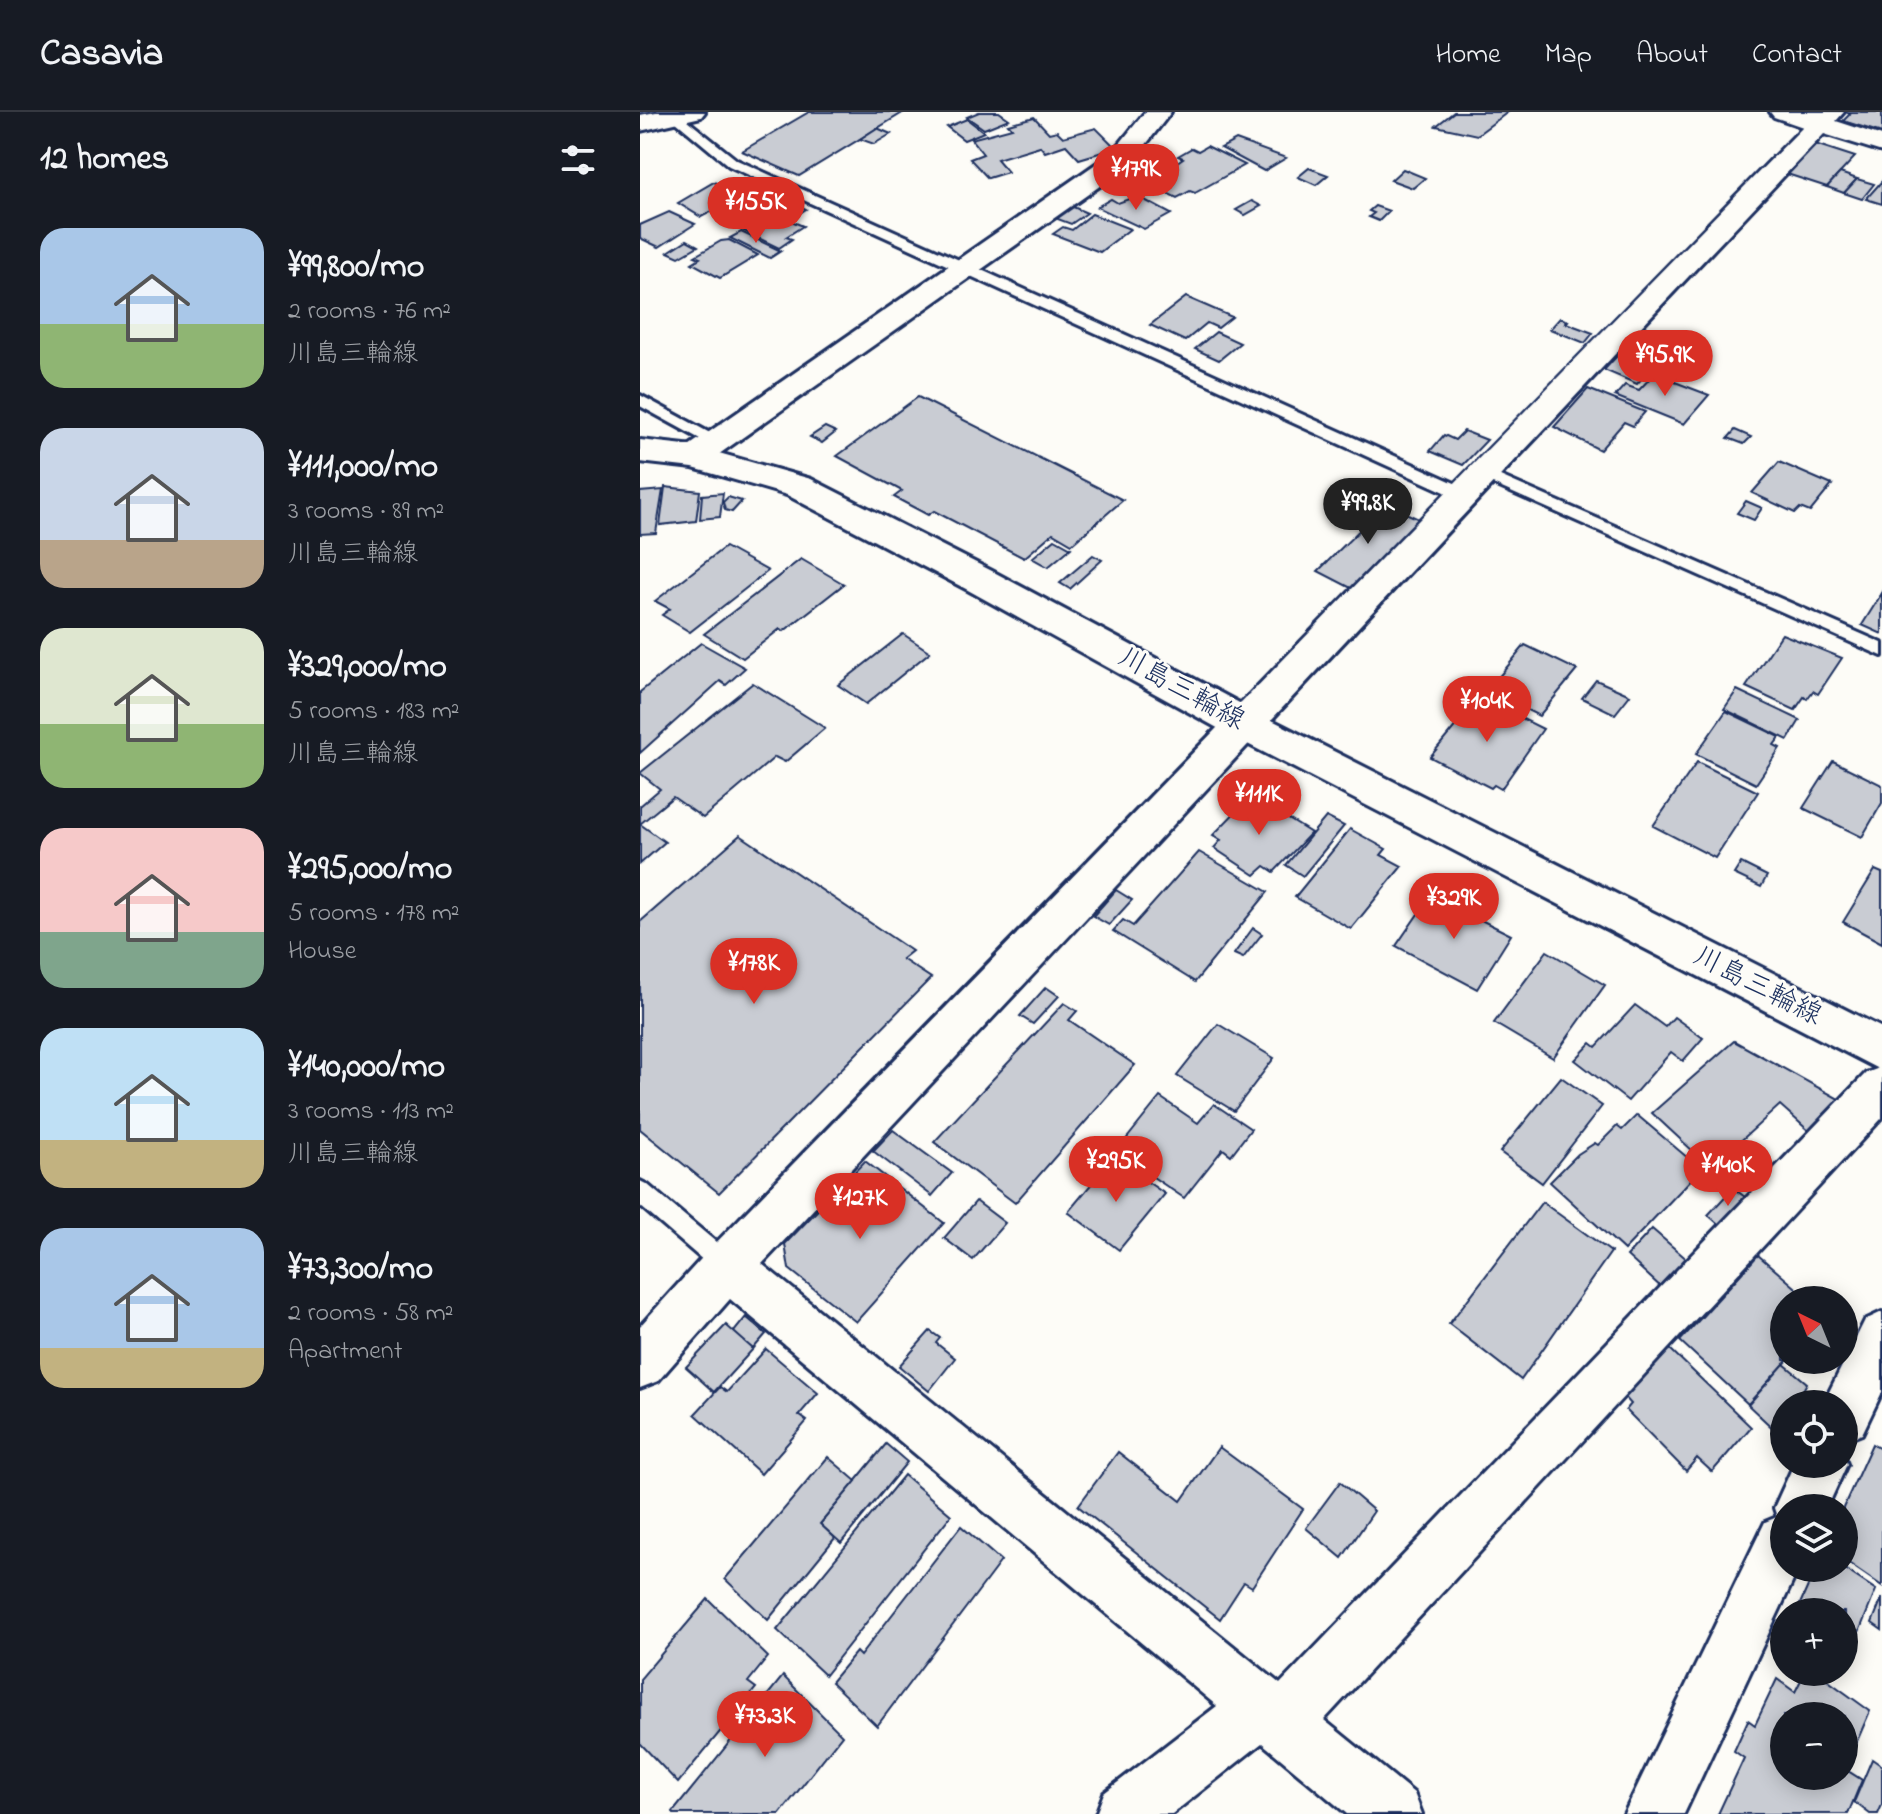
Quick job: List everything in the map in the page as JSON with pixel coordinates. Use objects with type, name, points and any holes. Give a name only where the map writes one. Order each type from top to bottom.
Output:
[{"type":"main road","name":"川島三輪線","points":[[640,451],[705,449],[799,487],[979,580],[1246,725],[1882,1051]]},
{"type":"street","points":[[705,449],[1122,158],[1158,112]]},
{"type":"street","points":[[1783,112],[1825,118],[1882,144]]},
{"type":"street","points":[[640,123],[679,114]]},
{"type":"street","points":[[640,1363],[727,1266],[1246,725],[1472,483],[1825,118]]},
{"type":"street","points":[[1125,1814],[1273,1714],[1882,1087]]},
{"type":"street","points":[[727,1266],[1393,1814]]},
{"type":"street","points":[[1857,1390],[1882,1337]]},
{"type":"street","points":[[1653,1814],[1770,1570]]},
{"type":"lane","points":[[679,114],[733,163],[964,267],[1472,483],[1882,650]]},
{"type":"lane","points":[[640,400],[705,449]]},
{"type":"lane","points":[[640,1192],[727,1266]]},
{"type":"building","points":[[809,112],[904,112],[799,176],[742,151]]},
{"type":"building","points":[[979,112],[999,112],[1009,119],[984,129],[967,117]]},
{"type":"building","points":[[1454,112],[1508,112],[1477,135],[1436,126]]},
{"type":"building","points":[[1846,112],[1882,112],[1882,133],[1843,121],[1850,114]]},
{"type":"building","points":[[1034,117],[1049,133],[1057,131],[1063,137],[1096,128],[1116,148],[1079,159],[1066,145],[1045,152],[1040,146],[997,159],[1008,172],[988,178],[970,159],[983,154],[971,139],[1012,128],[1008,124]]},
{"type":"building","points":[[967,119],[984,132],[964,140],[947,127]]},
{"type":"building","points":[[877,128],[891,134],[874,144],[860,139]]},
{"type":"building","points":[[1236,140],[1286,158],[1264,171],[1221,148]]},
{"type":"building","points":[[1815,144],[1855,157],[1827,187],[1787,174]]},
{"type":"building","points":[[1207,146],[1245,165],[1195,193],[1190,191],[1177,198],[1146,183],[1183,158],[1178,156],[1192,148],[1198,151]]},
{"type":"building","points":[[1309,168],[1328,175],[1316,185],[1298,177]]},
{"type":"building","points":[[1403,169],[1425,178],[1413,188],[1391,180]]},
{"type":"building","points":[[1840,173],[1857,179],[1844,193],[1827,187]]},
{"type":"building","points":[[1857,179],[1874,184],[1862,199],[1844,193]]},
{"type":"building","points":[[1882,181],[1882,204],[1866,199]]},
{"type":"building","points":[[714,182],[742,196],[701,217],[678,203]]},
{"type":"building","points":[[1137,196],[1171,214],[1144,229],[1097,207],[1111,199],[1118,203]]},
{"type":"building","points":[[1252,201],[1261,206],[1245,215],[1236,210]]},
{"type":"building","points":[[797,204],[806,209],[789,220],[803,226],[786,237],[792,239],[779,248],[742,230],[782,206],[789,209]]},
{"type":"building","points":[[1071,206],[1087,213],[1071,224],[1055,218]]},
{"type":"building","points":[[1375,206],[1389,211],[1379,221],[1369,217],[1374,213],[1369,211]]},
{"type":"building","points":[[669,212],[695,224],[659,247],[640,238],[640,225]]},
{"type":"building","points":[[1092,214],[1130,229],[1100,252],[1053,234],[1063,227],[1072,230]]},
{"type":"building","points":[[741,232],[781,251],[770,258],[730,238]]},
{"type":"building","points":[[687,240],[698,246],[679,257],[668,252]]},
{"type":"building","points":[[729,240],[758,255],[720,278],[692,263],[700,258],[695,256],[721,241]]},
{"type":"building","points":[[1186,297],[1232,317],[1218,328],[1207,323],[1185,341],[1150,325]]},
{"type":"building","points":[[1560,318],[1593,333],[1585,343],[1550,329]]},
{"type":"building","points":[[1216,332],[1240,343],[1219,360],[1195,349]]},
{"type":"building","points":[[1617,356],[1650,369],[1637,384],[1604,370]]},
{"type":"building","points":[[1654,374],[1709,395],[1684,424],[1615,396],[1625,385],[1639,390]]},
{"type":"building","points":[[1588,389],[1645,412],[1633,426],[1624,422],[1600,450],[1554,427]]},
{"type":"building","points":[[918,397],[1123,500],[1072,544],[1053,533],[1024,558],[934,511],[928,515],[894,497],[902,491],[837,456]]},
{"type":"building","points":[[825,427],[836,432],[822,443],[810,437]]},
{"type":"building","points":[[1735,430],[1751,437],[1744,444],[1728,438]]},
{"type":"building","points":[[1464,431],[1487,440],[1463,465],[1430,451],[1444,435],[1455,440]]},
{"type":"building","points":[[1779,462],[1832,485],[1810,512],[1800,508],[1795,513],[1752,493]]},
{"type":"building","points":[[665,487],[700,491],[696,521],[660,525]]},
{"type":"building","points":[[663,490],[656,533],[640,534],[640,492]]},
{"type":"building","points":[[723,493],[720,517],[700,519],[702,495]]},
{"type":"building","points":[[728,497],[742,501],[732,512],[725,510],[723,502]]},
{"type":"building","points":[[1746,501],[1762,508],[1754,520],[1737,513]]},
{"type":"building","points":[[1386,504],[1419,519],[1351,588],[1318,571]]},
{"type":"building","points":[[1055,539],[1071,548],[1048,567],[1032,558]]},
{"type":"building","points":[[725,547],[768,571],[690,632],[662,615],[670,609],[655,601]]},
{"type":"building","points":[[1093,555],[1102,560],[1070,589],[1060,583]]},
{"type":"building","points":[[801,559],[844,584],[784,631],[780,629],[743,658],[704,634]]},
{"type":"building","points":[[1882,593],[1882,634],[1862,625]]},
{"type":"building","points":[[903,634],[930,652],[866,704],[838,685]]},
{"type":"building","points":[[1782,634],[1842,658],[1818,694],[1813,691],[1807,699],[1804,697],[1795,710],[1746,687]]},
{"type":"building","points":[[701,643],[745,668],[726,685],[720,681],[640,753],[640,692]]},
{"type":"building","points":[[1525,645],[1577,670],[1539,716],[1488,690]]},
{"type":"building","points":[[1596,680],[1630,695],[1615,714],[1582,698]]},
{"type":"building","points":[[753,683],[825,728],[785,762],[775,757],[703,818],[673,797],[640,824],[640,806],[660,789],[640,773]]},
{"type":"building","points":[[1737,690],[1800,720],[1788,740],[1724,709]]},
{"type":"building","points":[[1479,697],[1543,729],[1501,789],[1494,785],[1491,788],[1430,757]]},
{"type":"building","points":[[1726,711],[1780,737],[1774,745],[1780,748],[1756,784],[1696,754]]},
{"type":"building","points":[[1833,761],[1882,785],[1882,803],[1862,837],[1803,808]]},
{"type":"building","points":[[1697,762],[1758,792],[1715,858],[1653,826]]},
{"type":"building","points":[[1251,796],[1311,833],[1274,872],[1265,866],[1255,875],[1214,848],[1221,840],[1213,835]]},
{"type":"building","points":[[1326,817],[1344,826],[1303,876],[1286,865]]},
{"type":"building","points":[[640,824],[665,842],[640,864]]},
{"type":"building","points":[[1350,829],[1386,849],[1381,855],[1402,866],[1351,929],[1295,897]]},
{"type":"building","points":[[740,835],[912,951],[902,959],[931,978],[719,1193],[640,1129],[640,922]]},
{"type":"building","points":[[1199,852],[1268,892],[1195,982],[1113,931],[1123,920],[1133,926]]},
{"type":"building","points":[[1741,863],[1767,876],[1761,887],[1734,874]]},
{"type":"building","points":[[1875,870],[1882,873],[1882,943],[1843,922]]},
{"type":"building","points":[[1116,890],[1132,900],[1109,925],[1093,916]]},
{"type":"building","points":[[1431,895],[1511,935],[1477,989],[1396,946]]},
{"type":"building","points":[[1253,928],[1262,934],[1243,958],[1234,954]]},
{"type":"building","points":[[1547,951],[1605,985],[1553,1058],[1494,1023]]},
{"type":"building","points":[[1046,987],[1059,996],[1033,1024],[1020,1016]]},
{"type":"building","points":[[1064,1003],[1077,1011],[1069,1020],[1135,1065],[1015,1203],[934,1142]]},
{"type":"building","points":[[1635,1005],[1665,1027],[1674,1017],[1703,1038],[1683,1061],[1671,1052],[1628,1101],[1575,1060],[1591,1043],[1596,1047]]},
{"type":"building","points":[[1218,1024],[1274,1058],[1234,1111],[1177,1076]]},
{"type":"building","points":[[1734,1041],[1839,1099],[1810,1132],[1780,1105],[1711,1168],[1652,1113]]},
{"type":"building","points":[[1561,1077],[1602,1106],[1542,1183],[1500,1152]]},
{"type":"building","points":[[1160,1097],[1198,1123],[1214,1104],[1251,1129],[1231,1155],[1223,1149],[1184,1198],[1116,1152]]},
{"type":"building","points":[[1637,1115],[1701,1169],[1624,1250],[1550,1182],[1578,1154],[1595,1143],[1598,1145],[1617,1126],[1622,1130]]},
{"type":"building","points":[[893,1130],[952,1173],[932,1196],[873,1151]]},
{"type":"building","points":[[1113,1158],[1165,1194],[1119,1250],[1068,1212]]},
{"type":"building","points":[[865,1161],[944,1223],[856,1322],[789,1269],[785,1244]]},
{"type":"building","points":[[1733,1188],[1749,1200],[1723,1228],[1708,1215]]},
{"type":"building","points":[[976,1201],[1005,1223],[973,1260],[944,1238]]},
{"type":"building","points":[[1542,1202],[1611,1252],[1521,1380],[1449,1324]]},
{"type":"building","points":[[1652,1229],[1689,1261],[1663,1289],[1627,1256]]},
{"type":"building","points":[[1758,1255],[1794,1286],[1770,1286],[1770,1374],[1775,1374],[1748,1404],[1680,1341]]},
{"type":"building","points":[[746,1317],[766,1334],[753,1349],[733,1333]]},
{"type":"building","points":[[726,1325],[753,1349],[714,1392],[686,1367]]},
{"type":"building","points":[[930,1331],[940,1338],[936,1343],[955,1358],[929,1391],[899,1366]]},
{"type":"building","points":[[1668,1347],[1751,1427],[1712,1472],[1697,1458],[1686,1471],[1626,1410],[1631,1404],[1623,1395]]},
{"type":"building","points":[[766,1349],[818,1393],[799,1415],[807,1421],[761,1474],[695,1414],[720,1387],[727,1392]]},
{"type":"building","points":[[1775,1374],[1796,1374],[1807,1383],[1803,1390],[1770,1390],[1770,1426],[1748,1405]]},
{"type":"building","points":[[886,1444],[907,1462],[841,1543],[820,1524]]},
{"type":"building","points":[[1872,1444],[1882,1450],[1882,1586],[1858,1570],[1858,1494],[1849,1494]]},
{"type":"building","points":[[1219,1447],[1303,1509],[1252,1587],[1244,1582],[1220,1619],[1078,1506],[1118,1452],[1181,1501]]},
{"type":"building","points":[[828,1457],[856,1481],[820,1524],[835,1538],[768,1620],[725,1579]]},
{"type":"building","points":[[904,1475],[951,1515],[825,1675],[777,1630]]},
{"type":"building","points":[[1340,1482],[1374,1511],[1342,1558],[1306,1528]]},
{"type":"building","points":[[961,1526],[1001,1561],[877,1726],[831,1682],[856,1652],[860,1656]]},
{"type":"building","points":[[1858,1578],[1876,1590],[1858,1635],[1858,1598],[1803,1598],[1810,1582],[1858,1582]]},
{"type":"building","points":[[1882,1598],[1882,1630],[1872,1623]]},
{"type":"building","points":[[708,1599],[768,1657],[748,1682],[756,1688],[678,1783],[640,1743],[640,1679]]},
{"type":"building","points":[[783,1676],[842,1735],[780,1814],[674,1814],[673,1812]]},
{"type":"building","points":[[1774,1686],[1787,1686],[1795,1692],[1798,1686],[1835,1686],[1858,1702],[1770,1702],[1770,1790],[1858,1790],[1848,1814],[1718,1814],[1744,1758],[1734,1751],[1748,1720],[1755,1725]]},
{"type":"building","points":[[1858,1702],[1870,1711],[1858,1739]]},
{"type":"building","points":[[1872,1759],[1882,1766],[1882,1805],[1878,1814],[1870,1814],[1854,1802]]}]
